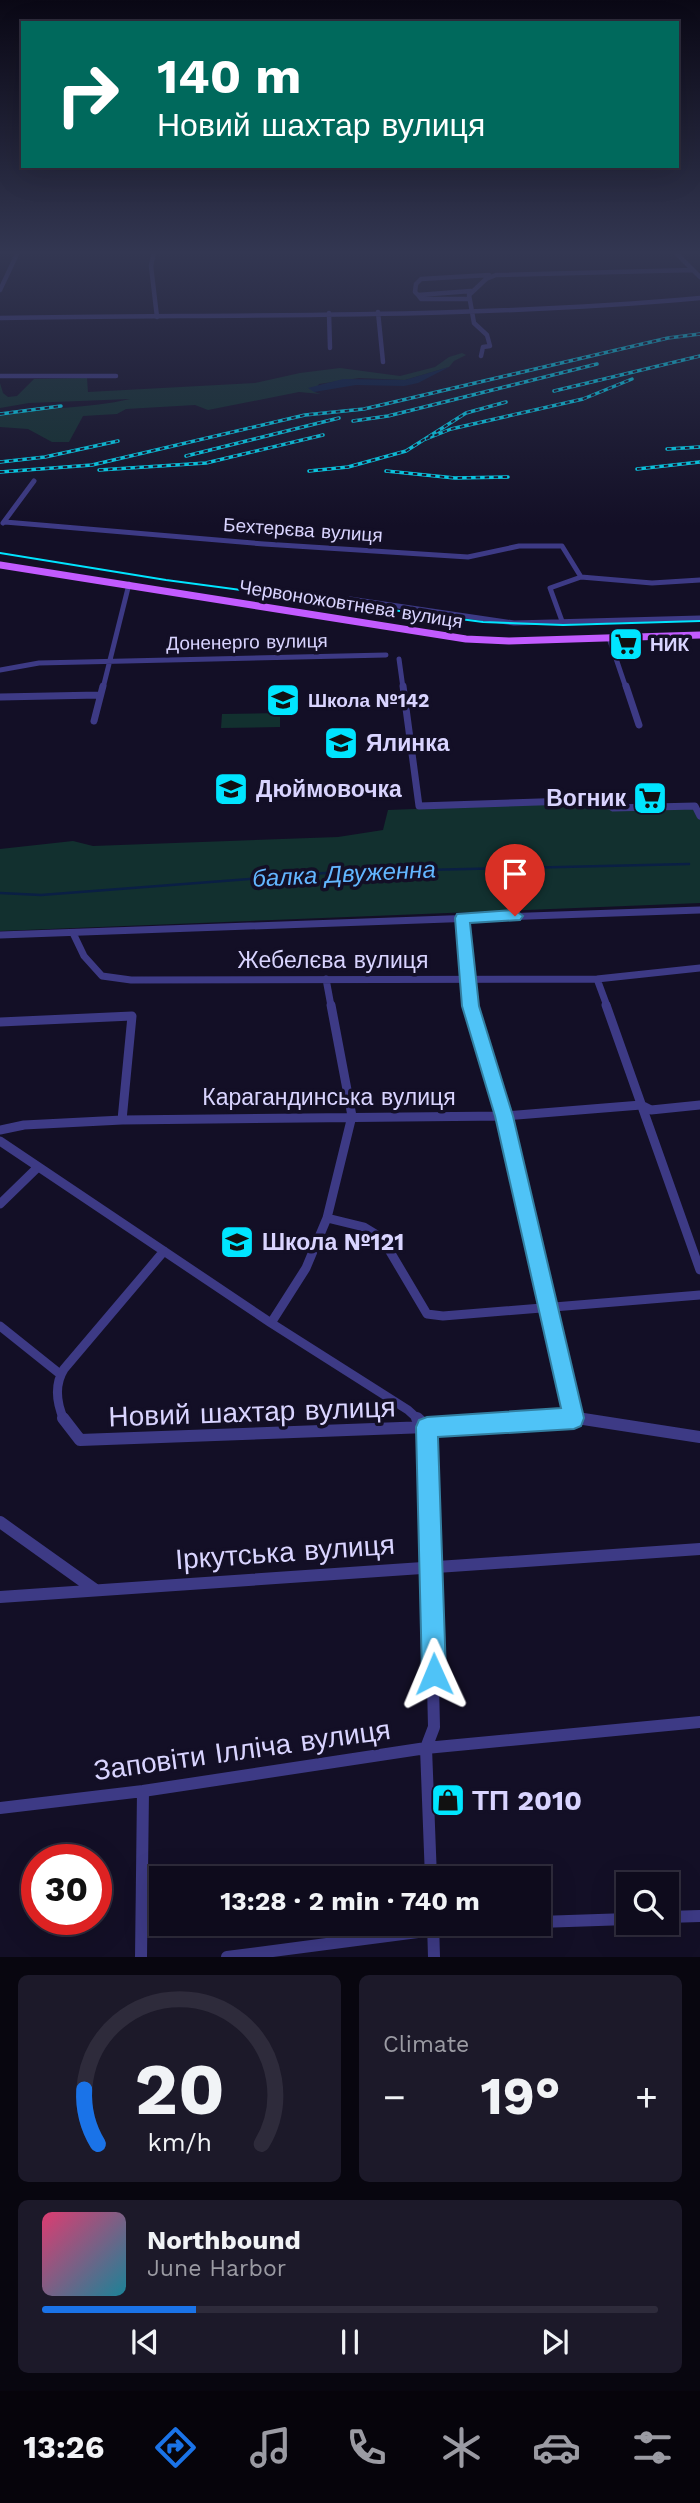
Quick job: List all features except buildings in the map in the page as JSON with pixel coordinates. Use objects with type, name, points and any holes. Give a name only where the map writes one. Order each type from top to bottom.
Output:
[{"type":"main road","name":"Червоножовтнева вулиця","points":[[0,565],[466,639],[509,641],[700,635]]},
{"type":"street","points":[[330,343],[330,348]]},
{"type":"street","points":[[381,343],[383,362]]},
{"type":"street","points":[[481,356],[483,347],[490,346],[490,343]]},
{"type":"street","points":[[0,376],[116,376]]},
{"type":"street","points":[[2,523],[34,481]]},
{"type":"street","name":"Бехтерєва вулиця","points":[[2,523],[468,557],[519,546],[562,545],[581,577]]},
{"type":"street","points":[[562,621],[550,588],[581,577],[652,583],[700,580]]},
{"type":"street","points":[[94,721],[129,584]]},
{"type":"street","points":[[350,599],[498,622],[700,618]]},
{"type":"street","points":[[609,638],[639,725]]},
{"type":"street","name":"Доненерго вулиця","points":[[0,670],[39,663],[386,655]]},
{"type":"street","points":[[399,659],[419,806],[600,800],[613,808],[695,806],[700,816]]},
{"type":"street","points":[[0,697],[99,695]]},
{"type":"street","name":"Жебелєва вулиця","points":[[0,935],[700,910]]},
{"type":"street","points":[[462,918],[470,1006],[504,1116],[574,1418]]},
{"type":"street","name":"Жебелєва вулиця","points":[[73,933],[84,956],[103,976],[131,980],[597,979],[700,968]]},
{"type":"street","points":[[271,1324],[306,1268],[327,1218],[352,1116],[326,979]]},
{"type":"street","points":[[597,979],[700,1270]]},
{"type":"street","points":[[0,1022],[132,1016],[122,1120]]},
{"type":"street","name":"Карагандинська вулиця","points":[[0,1130],[24,1125],[122,1120],[504,1116],[641,1105],[652,1110],[700,1105]]},
{"type":"street","points":[[0,1140],[271,1324],[408,1410],[427,1427],[434,1727],[426,1748],[431,1866]]},
{"type":"street","points":[[0,1204],[38,1167]]},
{"type":"street","points":[[327,1218],[375,1232],[391,1251],[416,1301],[427,1314],[443,1316],[700,1296]]},
{"type":"street","points":[[0,1326],[60,1374],[164,1251]]},
{"type":"street","name":"Новий шахтар вулиця","points":[[60,1374],[58,1407],[66,1426],[80,1440],[427,1427],[574,1418],[700,1437]]},
{"type":"street","points":[[0,1522],[95,1590]]},
{"type":"street","name":"Іркутська вулиця","points":[[0,1597],[700,1549]]},
{"type":"street","name":"Заповіти Ілліча вулиця","points":[[0,1808],[143,1791],[426,1748],[700,1722]]},
{"type":"street","points":[[141,1957],[143,1791]]},
{"type":"street","points":[[679,1917],[700,1916]]},
{"type":"street","points":[[551,1922],[616,1919]]},
{"type":"street","points":[[227,1957],[371,1936]]},
{"type":"street","points":[[433,1936],[434,1957]]},
{"type":"green space","points":[[462,353],[466,355],[449,367],[405,380],[359,378],[319,384],[314,392],[321,394],[299,392],[208,410],[195,405],[126,409],[117,414],[83,416],[69,442],[52,442],[28,429],[0,427],[0,414],[98,405],[130,399],[29,403],[0,408],[0,383],[3,393],[8,397],[17,396],[34,379],[87,378],[88,392],[255,383],[340,368],[400,376],[435,367],[449,357]]},
{"type":"green space","points":[[280,713],[280,727],[221,728],[222,714]]},
{"type":"green space","points":[[599,802],[612,809],[694,807],[700,820],[700,903],[0,931],[0,849],[73,841],[93,846],[338,837],[383,830],[388,810]]},
{"type":"water","points":[[449,367],[418,383],[404,386],[356,385],[314,392],[308,388],[343,379],[405,380]]},
{"type":"waterway","name":"балка Двуженна","points":[[0,893],[41,895],[339,872],[689,864]]},
{"type":"tram line","points":[[0,553],[166,580],[483,622],[563,625],[700,621]]},
{"type":"railway","points":[[0,472],[92,465],[305,415],[364,409],[645,343]]},
{"type":"railway","points":[[554,391],[700,356]]},
{"type":"railway","points":[[353,421],[388,416],[597,364]]},
{"type":"railway","points":[[426,439],[451,429],[583,399],[632,379]]},
{"type":"railway","points":[[309,471],[348,467],[406,451],[466,413],[506,402]]},
{"type":"railway","points":[[0,414],[61,406]]},
{"type":"railway","points":[[186,456],[339,418]]},
{"type":"railway","points":[[99,470],[206,463],[323,435]]},
{"type":"railway","points":[[0,462],[45,457],[118,441]]},
{"type":"railway","points":[[667,449],[700,447]]},
{"type":"railway","points":[[637,469],[700,462]]},
{"type":"railway","points":[[386,471],[455,478],[508,477]]},
{"type":"place","name":"НИК","points":[[626,644]]},
{"type":"place","name":"Школа №142","points":[[283,700]]},
{"type":"place","name":"Ялинка","points":[[341,743]]},
{"type":"place","name":"Дюймовочка","points":[[231,789]]},
{"type":"place","name":"Вогник","points":[[650,798]]},
{"type":"place","name":"Школа №121","points":[[237,1242]]},
{"type":"place","name":"ТП 2010","points":[[448,1800]]},
{"type":"route","points":[[434,1674],[427,1427],[574,1418],[504,1116],[470,1006],[462,918],[515,916]]}]
